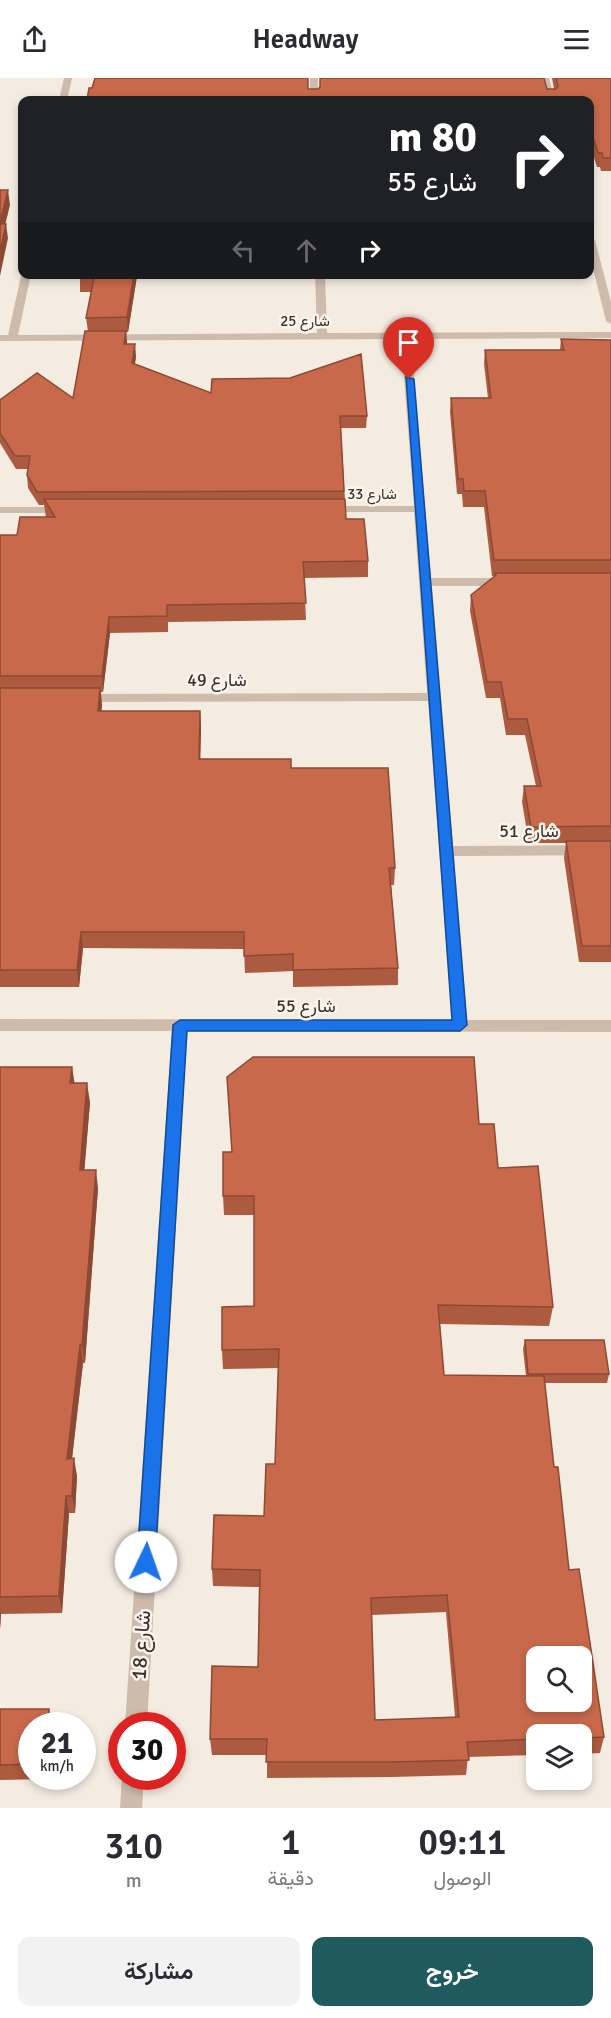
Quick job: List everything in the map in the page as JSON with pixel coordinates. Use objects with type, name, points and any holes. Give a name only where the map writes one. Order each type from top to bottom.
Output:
[{"type":"street","points":[[64,96],[68,78]]},
{"type":"street","points":[[314,78],[314,96]]},
{"type":"street","points":[[545,78],[550,96]]},
{"type":"street","points":[[594,255],[611,321]]},
{"type":"street","points":[[12,338],[25,279]]},
{"type":"street","points":[[320,279],[322,336]]},
{"type":"street","name":"شارع 25","points":[[0,338],[611,334]]},
{"type":"street","points":[[406,336],[460,1025]]},
{"type":"street","name":"شارع 33","points":[[312,509],[420,509]]},
{"type":"street","points":[[0,510],[72,510]]},
{"type":"street","points":[[427,582],[519,582]]},
{"type":"street","name":"شارع 49","points":[[70,698],[434,697]]},
{"type":"street","name":"شارع 51","points":[[447,851],[611,850]]},
{"type":"street","name":"شارع 55","points":[[0,1025],[611,1026]]},
{"type":"street","name":"شارع 18","points":[[137,1712],[180,1025]]},
{"type":"street","points":[[131,1808],[132,1790]]},
{"type":"building","points":[[95,78],[308,78],[308,89],[318,89],[320,78],[544,78],[547,89],[556,89],[558,86],[556,78],[611,78],[611,158],[603,158],[602,153],[598,153],[594,140],[594,96],[88,96],[89,88],[92,88]]},
{"type":"building","points":[[0,190],[8,190],[0,223]]},
{"type":"building","points":[[0,224],[6,224],[0,253]]},
{"type":"building","points":[[94,279],[133,279],[127,317],[86,318]]},
{"type":"building","points":[[85,331],[126,331],[124,344],[135,344],[132,363],[211,393],[212,379],[290,378],[361,354],[367,416],[340,416],[344,491],[37,492],[27,475],[30,456],[15,456],[0,433],[0,400],[37,373],[73,398]]},
{"type":"building","points":[[561,339],[611,340],[611,560],[494,560],[485,491],[464,491],[463,479],[458,479],[451,398],[491,398],[485,350],[564,350]]},
{"type":"building","points":[[44,499],[345,499],[346,519],[364,519],[368,561],[303,562],[306,603],[167,605],[167,616],[109,617],[102,676],[0,676],[0,535],[17,535],[20,517],[55,517]]},
{"type":"building","points":[[495,573],[611,573],[611,826],[531,827],[524,786],[541,786],[527,719],[508,719],[501,682],[487,682],[471,595],[496,575]]},
{"type":"building","points":[[0,688],[100,688],[98,711],[200,711],[199,759],[291,759],[291,768],[388,768],[395,868],[389,868],[398,968],[293,970],[293,954],[244,956],[244,932],[81,932],[77,970],[0,970]]},
{"type":"building","points":[[566,841],[611,841],[611,946],[582,946]]},
{"type":"building","points":[[253,1057],[474,1057],[479,1124],[494,1124],[498,1168],[538,1166],[553,1307],[438,1305],[444,1375],[544,1376],[554,1467],[558,1467],[569,1570],[579,1569],[590,1646],[526,1646],[526,1712],[592,1712],[592,1656],[604,1737],[592,1738],[592,1724],[526,1724],[526,1739],[467,1742],[469,1760],[393,1762],[266,1762],[267,1739],[210,1739],[212,1666],[258,1667],[260,1570],[212,1569],[214,1515],[264,1516],[266,1464],[275,1464],[279,1349],[222,1350],[222,1307],[254,1306],[254,1196],[223,1196],[223,1152],[232,1152],[227,1077]],"holes":[[[447,1595],[459,1717],[375,1720],[371,1598]]]},
{"type":"building","points":[[0,1067],[72,1067],[70,1083],[87,1083],[80,1170],[96,1170],[82,1345],[80,1345],[67,1459],[74,1458],[72,1496],[66,1496],[59,1596],[0,1597]]},
{"type":"building","points":[[525,1340],[604,1340],[609,1374],[528,1374]]},
{"type":"building","points":[[0,1709],[49,1709],[49,1712],[18,1712],[18,1764],[0,1765]]},
{"type":"route","points":[[146,1562],[180,1025],[460,1025],[427,582],[409,379]]}]
